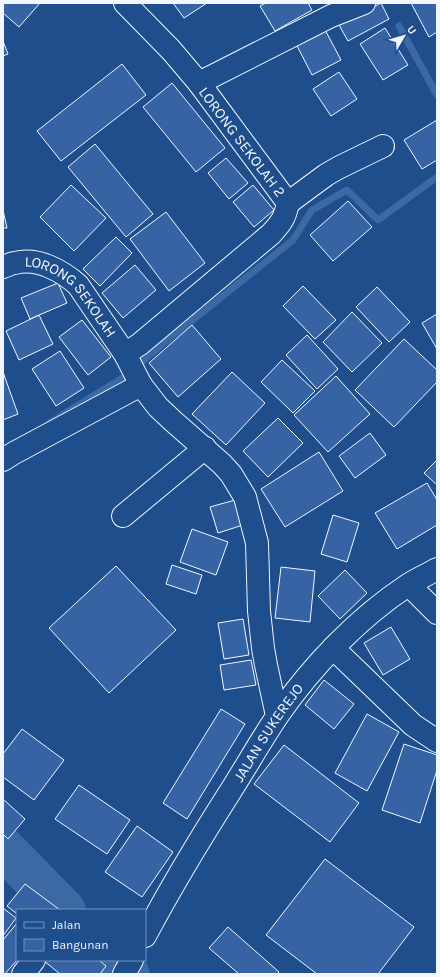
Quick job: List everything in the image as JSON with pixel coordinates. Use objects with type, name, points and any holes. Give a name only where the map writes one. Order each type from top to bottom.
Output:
[{"type":"street","name":"LORONG SEKOLAH 2","points":[[125,3],[171,50],[199,83],[288,203],[286,215],[271,234],[126,357]]},
{"type":"street","points":[[199,83],[324,20],[364,3]]},
{"type":"street","points":[[288,203],[326,175],[383,146]]},
{"type":"street","name":"LORONG SEKOLAH","points":[[3,267],[15,263],[33,262],[54,269],[78,285],[126,357],[139,382],[158,407],[205,448],[231,474],[245,497],[257,543],[259,611],[263,648],[277,716]]},
{"type":"street","points":[[3,460],[139,382]]},
{"type":"street","points":[[123,516],[205,448]]},
{"type":"street","name":"JALAN SUKEREJO","points":[[146,934],[188,860],[277,716],[293,695],[334,648],[382,604],[409,585],[437,569]]},
{"type":"street","points":[[409,585],[437,613]]},
{"type":"street","points":[[334,648],[413,724],[437,741]]},
{"type":"street","points":[[23,974],[33,961]]},
{"type":"building","points":[[3,3],[40,3],[19,27],[3,13]]},
{"type":"building","points":[[173,3],[207,3],[184,18]]},
{"type":"building","points":[[266,3],[308,3],[312,10],[275,31],[260,6]]},
{"type":"building","points":[[381,3],[389,19],[348,41],[339,25]]},
{"type":"building","points":[[411,3],[437,3],[437,32],[429,37]]},
{"type":"building","points":[[323,26],[341,60],[312,75],[294,40]]},
{"type":"building","points":[[385,28],[408,65],[383,80],[360,44]]},
{"type":"building","points":[[3,41],[8,54],[3,56]]},
{"type":"building","points":[[122,64],[146,95],[61,161],[37,131]]},
{"type":"building","points":[[339,72],[357,99],[331,116],[313,89]]},
{"type":"building","points":[[172,83],[225,148],[196,172],[143,107]]},
{"type":"building","points":[[437,120],[437,160],[422,169],[404,140]]},
{"type":"building","points":[[95,144],[153,214],[126,237],[68,167]]},
{"type":"building","points":[[226,158],[248,183],[229,199],[208,173]]},
{"type":"building","points":[[71,185],[106,218],[74,251],[40,217]]},
{"type":"building","points":[[253,185],[274,210],[254,227],[233,202]]},
{"type":"building","points":[[348,201],[372,227],[333,261],[310,235]]},
{"type":"building","points":[[3,210],[7,228],[3,228]]},
{"type":"building","points":[[166,212],[205,263],[169,291],[130,239]]},
{"type":"building","points":[[116,237],[132,253],[100,286],[83,269]]},
{"type":"building","points":[[135,265],[156,290],[123,318],[102,293]]},
{"type":"building","points":[[58,283],[67,303],[30,319],[21,298]]},
{"type":"building","points":[[303,286],[336,320],[315,339],[283,306]]},
{"type":"building","points":[[377,287],[410,322],[389,342],[356,307]]},
{"type":"building","points":[[352,312],[382,343],[352,372],[323,342]]},
{"type":"building","points":[[437,314],[437,349],[422,323]]},
{"type":"building","points":[[39,315],[53,344],[19,360],[6,331]]},
{"type":"building","points":[[82,320],[111,357],[88,375],[59,337]]},
{"type":"building","points":[[192,325],[221,359],[178,397],[149,363]]},
{"type":"building","points":[[307,335],[338,369],[317,389],[286,355]]},
{"type":"building","points":[[404,339],[437,370],[437,382],[394,427],[355,390]]},
{"type":"building","points":[[60,351],[84,388],[56,406],[32,369]]},
{"type":"building","points":[[282,360],[315,391],[293,413],[261,382]]},
{"type":"building","points":[[3,372],[18,414],[3,420]]},
{"type":"building","points":[[232,372],[265,403],[226,445],[192,414]]},
{"type":"building","points":[[336,376],[370,414],[328,452],[294,415]]},
{"type":"building","points":[[278,418],[303,443],[268,477],[243,451]]},
{"type":"building","points":[[370,433],[386,455],[355,478],[339,456]]},
{"type":"building","points":[[319,452],[343,491],[285,527],[261,489]]},
{"type":"building","points":[[437,460],[437,485],[424,473]]},
{"type":"building","points":[[427,483],[437,500],[437,525],[397,549],[375,513]]},
{"type":"building","points":[[235,500],[243,525],[218,533],[210,507]]},
{"type":"building","points":[[333,515],[359,523],[347,562],[321,554]]},
{"type":"building","points":[[192,529],[228,542],[216,575],[180,562]]},
{"type":"building","points":[[172,565],[202,575],[196,594],[166,584]]},
{"type":"building","points":[[116,566],[176,630],[109,693],[49,628]]},
{"type":"building","points":[[281,567],[315,571],[310,622],[275,618]]},
{"type":"building","points":[[345,570],[367,593],[340,619],[318,596]]},
{"type":"building","points":[[243,619],[249,655],[224,659],[218,623]]},
{"type":"building","points":[[391,627],[410,659],[383,675],[364,643]]},
{"type":"building","points":[[251,660],[256,685],[224,690],[220,665]]},
{"type":"building","points":[[324,680],[354,704],[334,729],[305,705]]},
{"type":"building","points":[[221,709],[245,724],[187,819],[163,803]]},
{"type":"building","points":[[367,714],[399,732],[367,791],[335,773]]},
{"type":"building","points":[[22,729],[64,760],[34,800],[3,777],[3,754]]},
{"type":"building","points":[[404,744],[437,755],[437,770],[420,823],[382,810]]},
{"type":"building","points":[[284,745],[359,803],[330,842],[254,784]]},
{"type":"building","points":[[79,785],[130,820],[107,854],[55,819]]},
{"type":"building","points":[[3,799],[25,819],[8,839],[3,834]]},
{"type":"building","points":[[137,826],[173,852],[142,897],[105,872]]},
{"type":"building","points":[[325,859],[414,927],[378,974],[317,974],[266,935]]},
{"type":"building","points":[[25,884],[59,909],[16,909],[16,913],[7,906]]},
{"type":"building","points":[[3,908],[16,918],[3,936]]},
{"type":"building","points":[[16,924],[16,961],[5,974],[3,972],[3,940]]},
{"type":"building","points":[[228,927],[279,972],[277,974],[239,974],[209,948]]},
{"type":"building","points":[[44,961],[100,961],[106,966],[100,974],[60,974]]},
{"type":"waterway","points":[[399,26],[437,95]]},
{"type":"waterway","points":[[51,422],[124,377],[159,347],[293,240],[312,210],[347,190],[378,220],[437,177]]},
{"type":"waterway","points":[[3,848],[63,909]]},
{"type":"waterway","points":[[115,961],[128,974]]}]
